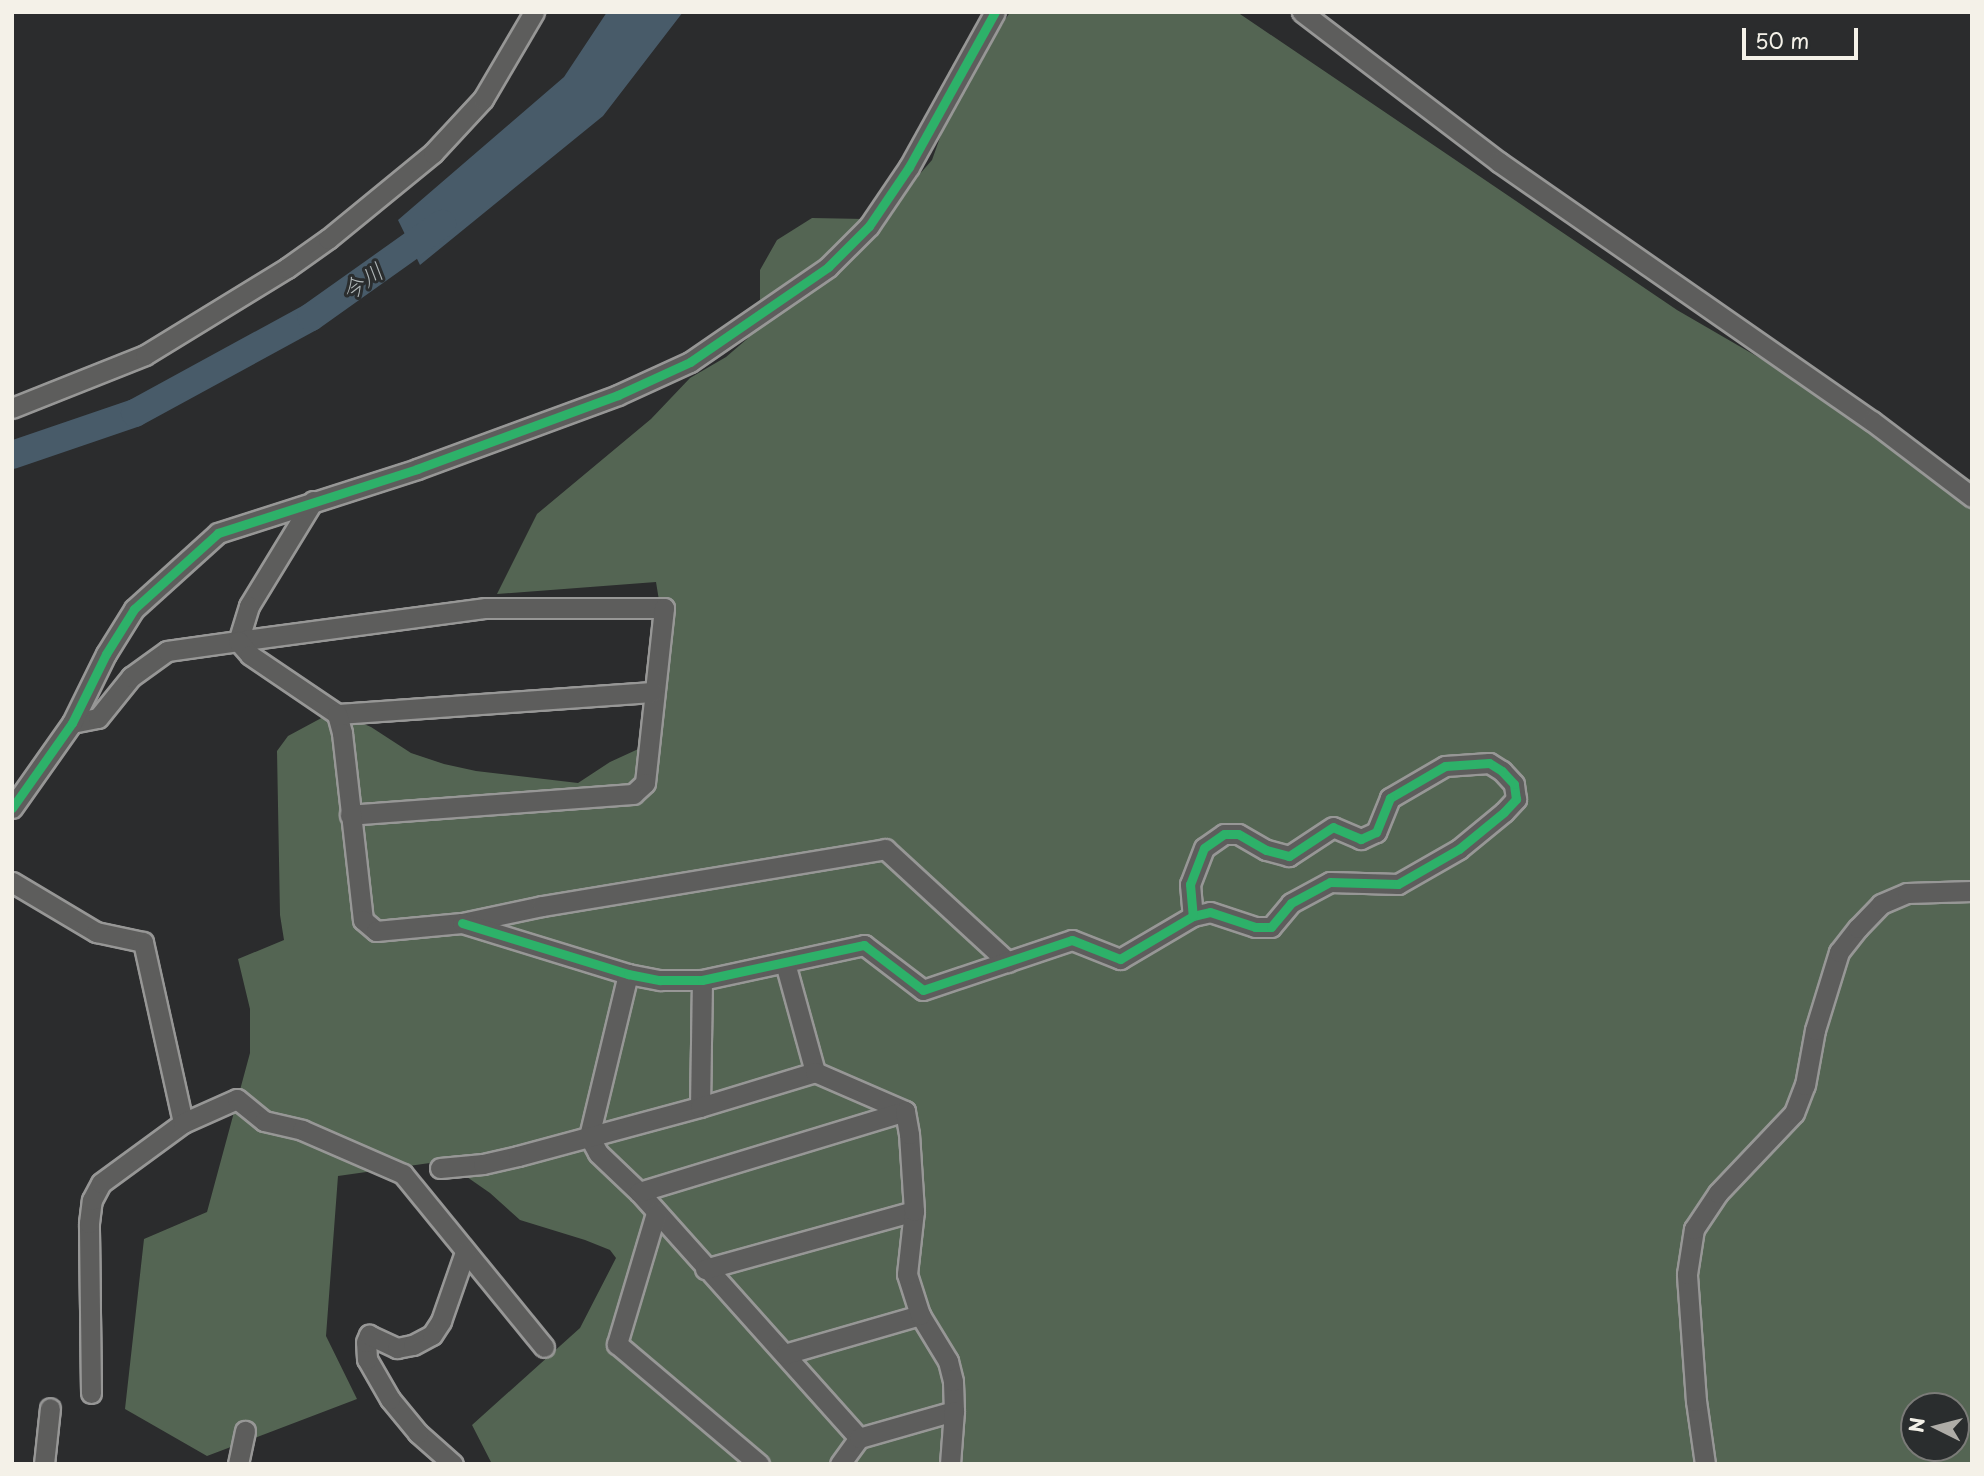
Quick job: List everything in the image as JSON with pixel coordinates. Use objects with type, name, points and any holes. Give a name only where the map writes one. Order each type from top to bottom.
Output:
[{"type":"street","points":[[12,408],[145,355],[287,268],[328,239],[433,153],[483,99],[534,12]]},
{"type":"street","points":[[12,808],[72,723],[106,654],[134,609],[219,533],[417,470],[618,395],[690,362],[828,267],[869,226],[909,167],[995,12]]},
{"type":"street","points":[[1302,12],[1499,162],[1872,421],[1972,497]]},
{"type":"street","points":[[238,641],[249,606],[313,501]]},
{"type":"street","points":[[72,723],[98,718],[131,677],[167,651],[486,607],[664,608],[645,783],[633,794],[350,815]]},
{"type":"street","points":[[238,641],[250,655],[337,714],[653,692]]},
{"type":"street","points":[[337,714],[342,733],[363,920],[376,931],[462,923],[542,906],[885,849],[1007,962]]},
{"type":"street","points":[[462,923],[628,974],[660,980],[702,980],[864,946],[923,990],[1072,940],[1120,959],[1193,916],[1210,912],[1255,927],[1271,927],[1291,903],[1330,881],[1398,884],[1458,849],[1504,812],[1516,799],[1514,784],[1489,763],[1445,766],[1390,798],[1376,832],[1361,839],[1333,827],[1289,856],[1266,850],[1238,834],[1224,834],[1204,848],[1190,884],[1193,916]]},
{"type":"street","points":[[12,882],[96,932],[143,942],[183,1123]]},
{"type":"street","points":[[1705,1464],[1696,1401],[1687,1274],[1694,1229],[1718,1193],[1794,1113],[1805,1085],[1815,1030],[1839,951],[1881,904],[1907,893],[1972,891]]},
{"type":"street","points":[[785,963],[815,1072]]},
{"type":"street","points":[[628,974],[589,1136],[598,1153],[639,1192],[705,1269],[859,1438],[856,1464]]},
{"type":"street","points":[[700,1108],[702,980]]},
{"type":"street","points":[[440,1168],[483,1164],[700,1108],[815,1072],[905,1111]]},
{"type":"street","points":[[91,1392],[89,1223],[92,1200],[101,1183],[183,1123],[237,1099],[264,1121],[302,1130],[403,1174],[544,1347]]},
{"type":"street","points":[[639,1192],[905,1111]]},
{"type":"street","points":[[905,1111],[914,1211],[907,1274],[920,1315],[948,1362],[953,1381],[950,1464]]},
{"type":"street","points":[[705,1269],[914,1211]]},
{"type":"street","points":[[656,1213],[617,1344],[759,1464]]},
{"type":"street","points":[[453,1464],[418,1433],[390,1399],[368,1359],[366,1342],[369,1335],[397,1348],[413,1345],[432,1335],[441,1321],[465,1252]]},
{"type":"street","points":[[785,1354],[920,1315]]},
{"type":"street","points":[[44,1464],[50,1408]]},
{"type":"street","points":[[840,1464],[859,1438],[954,1411]]},
{"type":"street","points":[[238,1464],[245,1431]]},
{"type":"green space","points":[[1010,12],[1237,12],[1677,310],[1972,481],[1972,1464],[492,1464],[472,1425],[580,1328],[616,1258],[610,1250],[585,1240],[520,1220],[490,1193],[444,1161],[338,1176],[326,1336],[357,1399],[207,1456],[125,1409],[144,1239],[207,1212],[250,1053],[250,1009],[238,959],[284,940],[280,915],[277,751],[288,736],[327,715],[350,718],[371,727],[411,753],[444,764],[476,771],[578,783],[610,762],[647,745],[662,619],[656,582],[497,594],[537,514],[651,419],[690,378],[726,357],[747,339],[760,321],[760,270],[777,240],[812,218],[865,219],[886,200],[904,192],[932,160],[948,115]]},
{"type":"water","points":[[607,12],[683,12],[603,116],[420,265],[398,220],[564,77]]},
{"type":"waterway","name":"今川","points":[[12,455],[135,413],[311,317],[442,224]]},
{"type":"cycle path","points":[[12,808],[72,723],[106,654],[134,609],[218,533],[417,469],[618,395],[690,362],[828,267],[869,226],[909,167],[995,12]]},
{"type":"cycle path","points":[[462,923],[628,974],[660,980],[702,980],[864,945],[923,990],[1072,940],[1120,959],[1193,916],[1210,912],[1255,927],[1271,927],[1291,903],[1330,882],[1398,884],[1459,849],[1504,812],[1516,799],[1514,784],[1502,771],[1489,763],[1445,766],[1390,798],[1376,832],[1361,839],[1333,827],[1289,856],[1266,850],[1238,834],[1224,834],[1204,848],[1190,884],[1193,916]]}]
